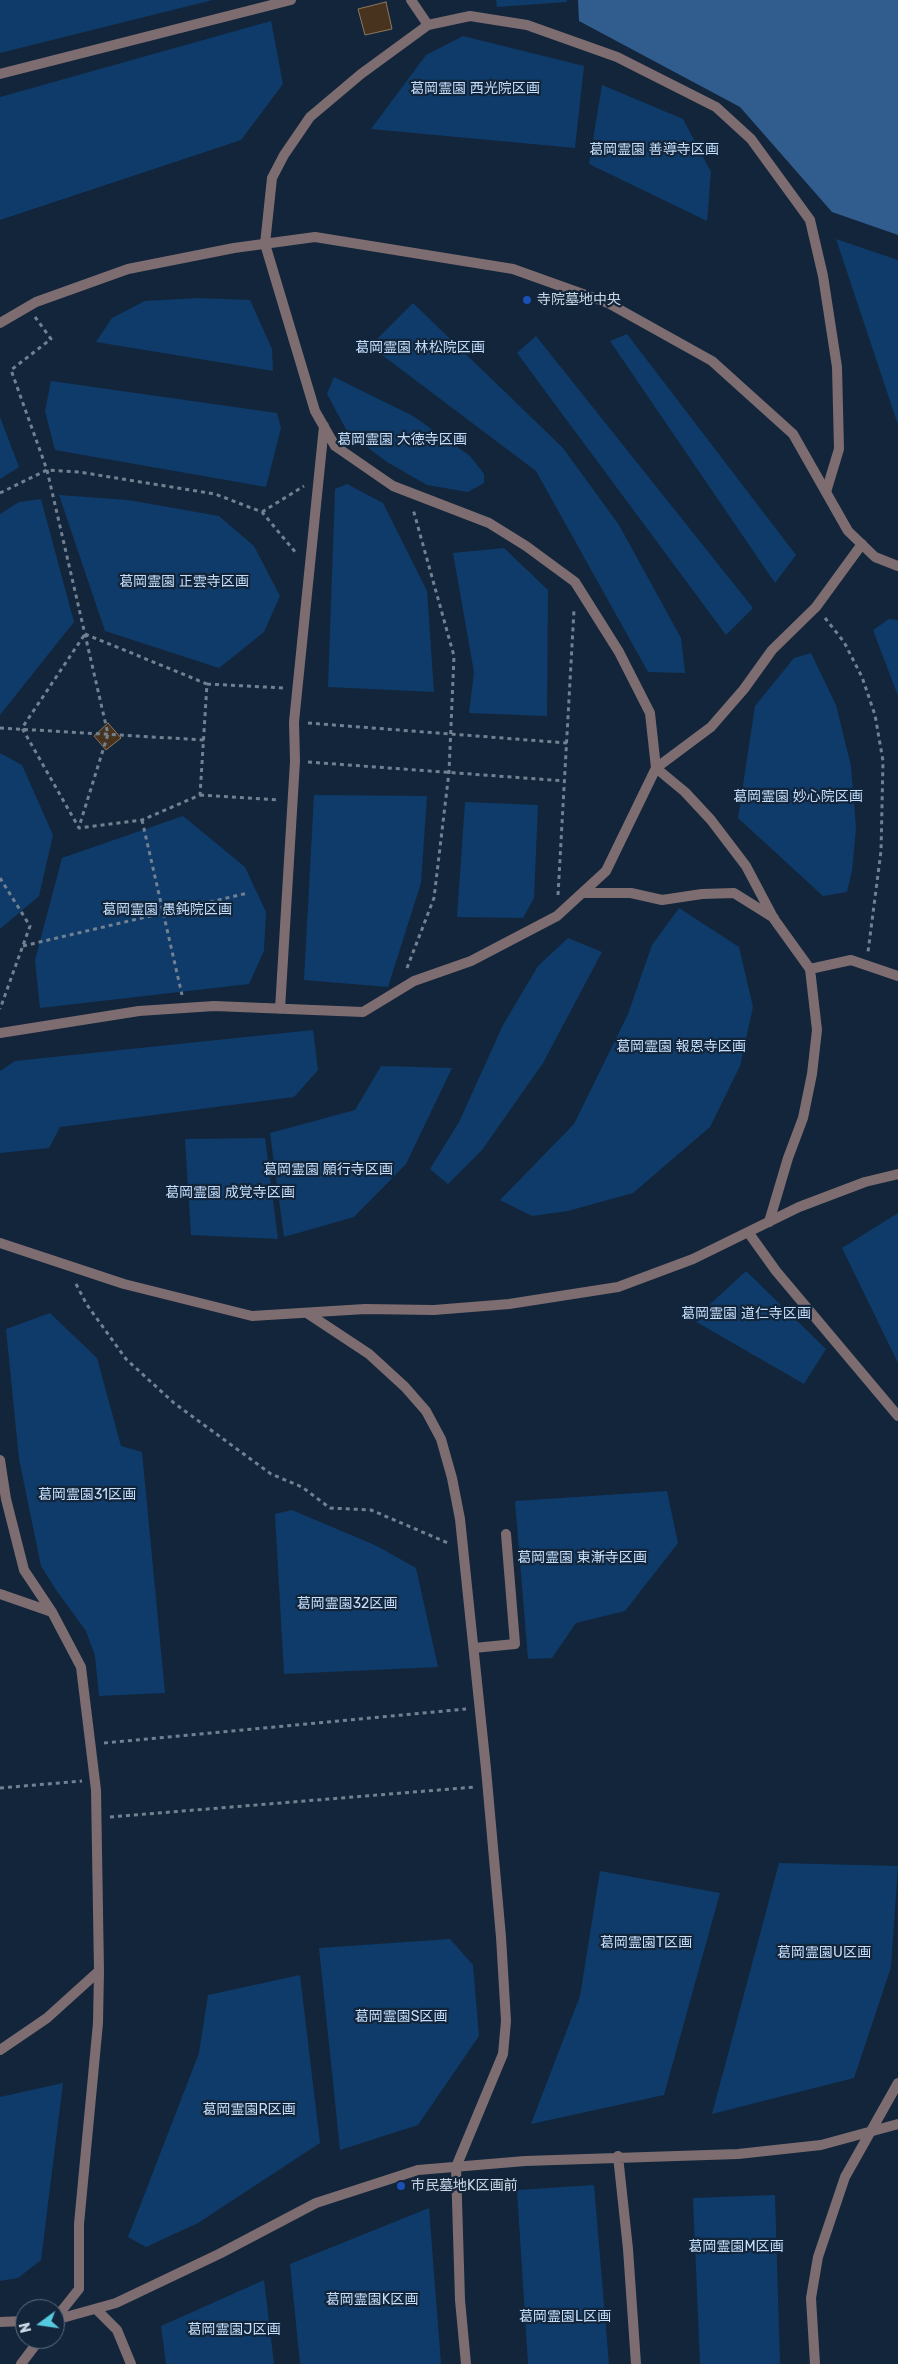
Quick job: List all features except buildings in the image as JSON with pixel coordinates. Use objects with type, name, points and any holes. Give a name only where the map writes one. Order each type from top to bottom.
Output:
[{"type":"street","points":[[0,74],[291,0]]},
{"type":"street","points":[[411,0],[428,25]]},
{"type":"street","points":[[769,1222],[788,1158],[803,1118],[812,1074],[817,1030],[810,970],[774,919],[746,866],[685,792],[656,768],[650,713],[619,652],[575,582],[526,546],[488,523],[393,486],[335,446],[315,411],[265,244],[272,178],[284,155],[310,117],[362,74],[428,25],[470,16],[527,25],[608,54],[716,107],[751,139],[810,220],[823,276],[837,367],[839,449],[826,492]]},
{"type":"street","points":[[0,323],[36,302],[128,269],[265,244],[315,237],[429,253],[513,268],[608,303],[712,362],[793,434],[848,531],[875,557],[898,566]]},
{"type":"street","points":[[280,1009],[295,761],[294,722],[324,426]]},
{"type":"street","points":[[0,1033],[139,1011],[214,1006],[363,1012],[414,981],[471,961],[557,916],[606,870],[656,768],[711,727],[744,689],[772,650],[816,607],[862,544]]},
{"type":"street","points":[[582,893],[631,893],[662,900],[702,894],[734,893],[774,919]]},
{"type":"street","points":[[810,970],[851,960],[898,976]]},
{"type":"street","points":[[0,1243],[124,1284],[252,1316],[365,1309],[434,1310],[509,1304],[618,1287],[694,1259],[799,1207],[865,1182],[898,1174]]},
{"type":"street","points":[[748,1232],[776,1271],[898,1416]]},
{"type":"street","points":[[306,1313],[369,1354],[405,1387],[426,1411],[441,1440],[452,1478],[463,1552],[480,1708],[501,1937],[506,2021],[502,2054],[456,2166],[460,2300],[466,2364]]},
{"type":"street","points":[[0,1460],[6,1499],[24,1570],[52,1612],[81,1667],[95,1782],[99,1971],[98,2023],[79,2224],[79,2289],[65,2307]]},
{"type":"street","points":[[474,1648],[515,1644],[506,1534]]},
{"type":"street","points":[[0,1594],[52,1612]]},
{"type":"street","points":[[0,2050],[47,2018],[99,1971]]},
{"type":"street","points":[[815,2364],[811,2298],[818,2257],[845,2177],[898,2083]]},
{"type":"street","points":[[65,2317],[116,2304],[219,2254],[316,2203],[418,2170],[618,2156],[738,2154],[821,2145],[898,2124]]},
{"type":"street","points":[[618,2156],[628,2249],[636,2364]]},
{"type":"street","points":[[96,2309],[117,2330],[131,2364]]},
{"type":"street","points":[[0,2322],[15,2321]]},
{"type":"street","points":[[22,2364],[33,2349]]},
{"type":"path","points":[[28,307],[51,339],[11,370],[47,470],[108,734],[79,828]]},
{"type":"path","points":[[0,493],[47,470],[79,472],[215,494],[262,512],[310,569]]},
{"type":"path","points":[[262,512],[319,476]]},
{"type":"path","points":[[399,991],[434,898],[449,772],[454,656],[440,600],[408,491]]},
{"type":"path","points":[[557,916],[575,582]]},
{"type":"path","points":[[816,607],[844,642],[862,677],[875,715],[883,761],[881,850],[872,907],[867,965]]},
{"type":"path","points":[[85,634],[207,684],[298,689]]},
{"type":"path","points":[[22,728],[85,634]]},
{"type":"path","points":[[200,795],[207,684]]},
{"type":"path","points":[[294,722],[566,743]]},
{"type":"path","points":[[0,728],[204,740]]},
{"type":"path","points":[[22,728],[79,828]]},
{"type":"path","points":[[295,761],[564,781]]},
{"type":"path","points":[[79,828],[142,820],[200,795],[292,801]]},
{"type":"path","points":[[142,820],[185,1008]]},
{"type":"path","points":[[0,878],[30,926],[0,1009]]},
{"type":"path","points":[[23,946],[248,893]]},
{"type":"path","points":[[65,1265],[87,1305],[126,1359],[174,1403],[271,1474],[302,1487],[330,1508],[371,1510],[438,1537],[463,1552]]},
{"type":"path","points":[[90,1744],[480,1708]]},
{"type":"path","points":[[0,1788],[95,1782]]},
{"type":"path","points":[[97,1818],[487,1786]]},
{"type":"green space","points":[[0,0],[213,0],[0,53]]},
{"type":"green space","points":[[496,0],[567,0],[567,2],[497,7]]},
{"type":"green space","points":[[271,21],[283,84],[241,140],[0,220],[0,97]]},
{"type":"green space","name":"葛岡霊園 西光院区画","points":[[463,36],[584,66],[575,148],[371,129],[426,55]]},
{"type":"green space","name":"葛岡霊園 善導寺区画","points":[[602,85],[683,119],[711,172],[707,221],[589,164]]},
{"type":"green space","points":[[836,239],[898,260],[898,425]]},
{"type":"green space","points":[[198,298],[250,300],[272,349],[273,371],[96,342],[112,318],[145,301]]},
{"type":"green space","name":"葛岡霊園 林松院区画","points":[[413,303],[563,448],[619,525],[681,638],[685,673],[648,672],[536,471],[370,346]]},
{"type":"green space","points":[[627,334],[796,555],[775,583],[610,341]]},
{"type":"green space","points":[[536,336],[753,608],[726,635],[517,353]]},
{"type":"green space","name":"葛岡霊園 大徳寺区画","points":[[334,377],[413,416],[470,456],[484,474],[484,483],[468,492],[427,485],[387,462],[348,433],[327,394]]},
{"type":"green space","points":[[51,381],[277,413],[281,428],[266,487],[55,450],[45,411]]},
{"type":"green space","points":[[0,417],[19,467],[0,479]]},
{"type":"green space","points":[[347,484],[383,503],[427,591],[434,692],[328,687],[335,489]]},
{"type":"green space","name":"葛岡霊園 正雲寺区画","points":[[59,495],[128,500],[219,516],[254,546],[280,596],[264,632],[219,668],[105,631]]},
{"type":"green space","points":[[41,499],[74,622],[0,715],[0,514],[19,502]]},
{"type":"green space","points":[[504,548],[548,590],[547,716],[469,713],[474,672],[453,553]]},
{"type":"green space","points":[[889,619],[898,620],[898,696],[873,630]]},
{"type":"green space","name":"葛岡霊園 妙心院区画","points":[[811,653],[836,705],[851,766],[856,828],[852,871],[847,892],[823,896],[738,818],[755,706],[794,658]]},
{"type":"green space","points":[[0,753],[22,765],[53,835],[39,896],[0,929]]},
{"type":"green space","points":[[314,795],[427,796],[421,883],[388,987],[304,980]]},
{"type":"green space","points":[[465,802],[538,805],[534,898],[523,918],[457,917]]},
{"type":"green space","name":"葛岡霊園 愚鈍院区画","points":[[183,816],[245,867],[266,912],[264,951],[249,984],[40,1008],[35,960],[62,858]]},
{"type":"green space","name":"葛岡霊園 報恩寺区画","points":[[679,908],[739,947],[753,1007],[740,1066],[710,1127],[633,1193],[568,1211],[532,1216],[500,1200],[574,1124],[628,1014],[652,945]]},
{"type":"green space","points":[[568,938],[602,952],[543,1063],[482,1150],[448,1184],[430,1169],[459,1122],[503,1025],[538,966]]},
{"type":"green space","points":[[313,1030],[318,1070],[294,1097],[60,1127],[49,1148],[0,1153],[0,1071],[15,1061]]},
{"type":"green space","name":"葛岡霊園 願行寺区画","points":[[381,1066],[452,1068],[406,1164],[354,1217],[284,1237],[270,1133],[355,1110]]},
{"type":"green space","name":"葛岡霊園 成覚寺区画","points":[[265,1138],[278,1239],[191,1235],[185,1139]]},
{"type":"green space","points":[[898,1213],[898,1363],[842,1248]]},
{"type":"green space","name":"葛岡霊園 道仁寺区画","points":[[746,1271],[826,1349],[804,1384],[693,1320]]},
{"type":"green space","name":"葛岡霊園31区画","points":[[50,1313],[97,1358],[121,1446],[142,1452],[165,1693],[99,1696],[95,1656],[86,1631],[41,1566],[19,1459],[6,1329]]},
{"type":"green space","name":"葛岡霊園 東漸寺区画","points":[[667,1491],[678,1543],[625,1611],[576,1623],[552,1658],[528,1659],[515,1501]]},
{"type":"green space","name":"葛岡霊園32区画","points":[[292,1510],[377,1546],[416,1568],[438,1667],[284,1674],[275,1514]]},
{"type":"green space","name":"葛岡霊園U区画","points":[[779,1863],[898,1866],[891,1967],[854,2078],[712,2114]]},
{"type":"green space","name":"葛岡霊園T区画","points":[[600,1871],[720,1893],[664,2095],[531,2124],[580,1996]]},
{"type":"green space","name":"葛岡霊園S区画","points":[[450,1939],[473,1965],[479,2036],[418,2125],[340,2150],[319,1948]]},
{"type":"green space","name":"葛岡霊園R区画","points":[[300,1975],[320,2143],[198,2223],[146,2247],[128,2237],[199,2053],[208,1995]]},
{"type":"green space","points":[[63,2083],[41,2260],[18,2278],[0,2281],[0,2097]]},
{"type":"green space","name":"葛岡霊園L区画","points":[[594,2185],[609,2364],[528,2364],[517,2190]]},
{"type":"green space","name":"葛岡霊園M区画","points":[[775,2195],[780,2364],[700,2364],[693,2198]]},
{"type":"green space","name":"葛岡霊園K区画","points":[[429,2208],[441,2364],[300,2364],[290,2264]]},
{"type":"green space","name":"葛岡霊園J区画","points":[[264,2280],[274,2364],[166,2364],[161,2326]]},
{"type":"shaded area","points":[[578,0],[898,0],[898,235],[832,212],[740,107],[579,21]]},
{"type":"place","name":"寺院墓地中央","points":[[527,300]]},
{"type":"place","name":"市民墓地K区画前","points":[[401,2186]]}]
